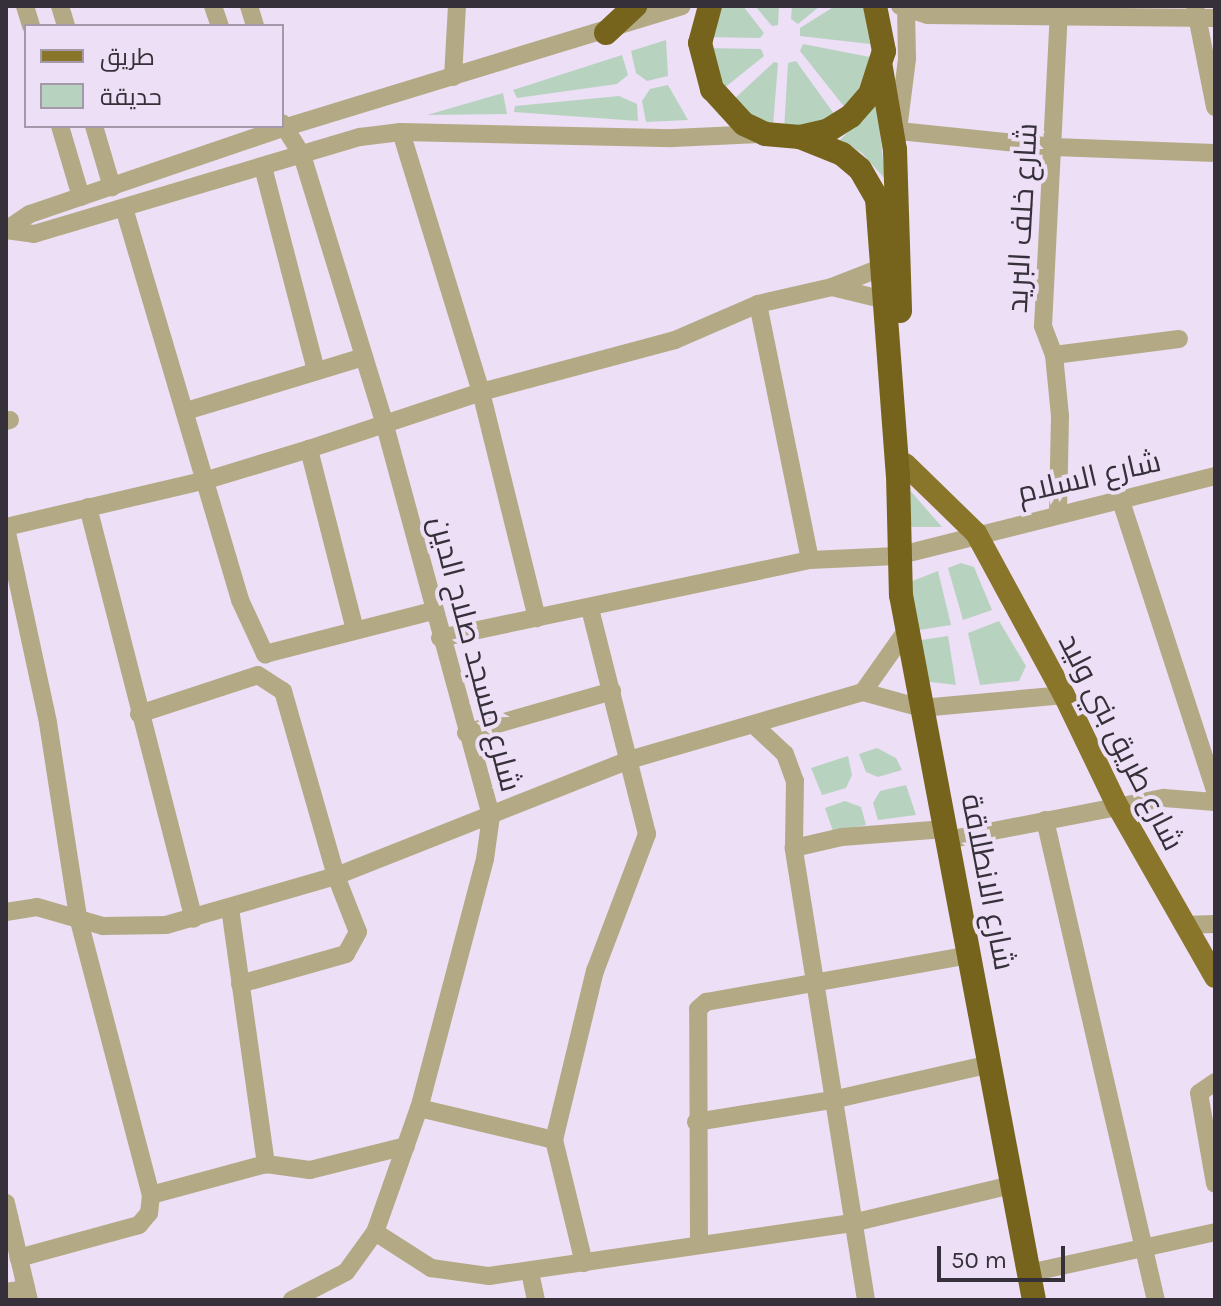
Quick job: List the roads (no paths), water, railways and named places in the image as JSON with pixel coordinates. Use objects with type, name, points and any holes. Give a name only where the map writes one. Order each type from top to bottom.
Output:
[{"type":"highway","points":[[606,33],[635,6]]},
{"type":"highway","points":[[689,6],[715,94],[744,124],[765,134],[800,137],[842,154],[870,182],[881,223],[885,300],[902,470]]},
{"type":"highway","points":[[700,43],[710,6]]},
{"type":"highway","points":[[800,137],[827,131],[851,116],[870,94],[881,68],[892,14]]},
{"type":"highway","points":[[881,68],[897,140],[902,470]]},
{"type":"highway","name":"شارع الانطلاقة","points":[[902,470],[897,556],[906,631],[1034,1300]]},
{"type":"main road","name":"شارع طريق بني وليد","points":[[902,470],[976,533],[1064,695],[1117,805],[1215,977]]},
{"type":"street","points":[[453,77],[457,6]]},
{"type":"street","points":[[284,126],[606,33],[682,6]]},
{"type":"street","name":"شارع خلف البريد","points":[[1058,512],[1060,416],[1054,355],[1043,326],[1059,13]]},
{"type":"street","points":[[1215,107],[1203,15],[892,14],[897,140],[1215,153]]},
{"type":"street","points":[[61,128],[81,197]]},
{"type":"street","points":[[97,128],[112,187]]},
{"type":"street","name":"شلرع مسجد صلاح الدين","points":[[284,128],[302,155],[384,422],[432,611],[491,816],[485,859],[419,1108],[375,1232],[346,1272],[292,1300]]},
{"type":"street","points":[[6,230],[30,214],[112,187],[254,132]]},
{"type":"street","points":[[401,132],[481,392],[537,618]]},
{"type":"street","points":[[6,230],[34,234],[360,137],[401,132],[673,138],[765,134]]},
{"type":"street","points":[[263,167],[316,371]]},
{"type":"street","points":[[124,208],[207,480],[240,600],[265,654],[432,611]]},
{"type":"street","points":[[18,1258],[139,1225],[149,1213],[151,1195],[78,917],[48,723],[6,527],[207,480],[481,392],[675,340],[758,304],[832,287],[883,267]]},
{"type":"street","points":[[832,287],[885,300]]},
{"type":"street","points":[[758,304],[810,560]]},
{"type":"street","points":[[1054,355],[1179,339]]},
{"type":"street","points":[[186,411],[364,357]]},
{"type":"street","points":[[309,449],[355,630]]},
{"type":"street","name":"شارع السلام","points":[[440,638],[810,560],[897,556],[1058,512],[1215,476]]},
{"type":"street","points":[[1120,498],[1215,791]]},
{"type":"street","points":[[88,507],[194,919]]},
{"type":"street","points":[[584,1263],[554,1140],[595,971],[646,845],[629,760],[590,608]]},
{"type":"street","points":[[863,692],[906,631]]},
{"type":"street","points":[[139,714],[258,675],[273,681],[283,691],[336,876],[358,932],[355,946],[346,954],[240,984]]},
{"type":"street","points":[[466,733],[612,691]]},
{"type":"street","points":[[6,912],[37,907],[127,928],[194,919],[336,876],[629,760],[863,692],[921,708],[1064,695]]},
{"type":"street","points":[[754,725],[785,754],[795,781],[794,848],[812,982],[866,1300]]},
{"type":"street","points":[[794,848],[842,837],[946,835],[1164,798],[1215,802]]},
{"type":"street","points":[[1045,820],[1146,1245],[1156,1300]]},
{"type":"street","points":[[230,908],[266,1164]]},
{"type":"street","points":[[1183,925],[1215,924]]},
{"type":"street","points":[[699,1245],[696,1122],[698,1009],[706,1002],[970,955]]},
{"type":"street","points":[[696,1122],[832,1100],[990,1064]]},
{"type":"street","points":[[1215,1082],[1199,1093],[1215,1184]]},
{"type":"street","points":[[419,1108],[554,1140]]},
{"type":"street","points":[[151,1195],[266,1164],[310,1170],[406,1146]]},
{"type":"street","points":[[375,1232],[431,1268],[489,1276],[852,1223],[1011,1185]]},
{"type":"street","points":[[6,1203],[28,1294],[6,1292]]},
{"type":"street","points":[[1029,1273],[1215,1232]]},
{"type":"street","points":[[530,1272],[536,1300]]}]
